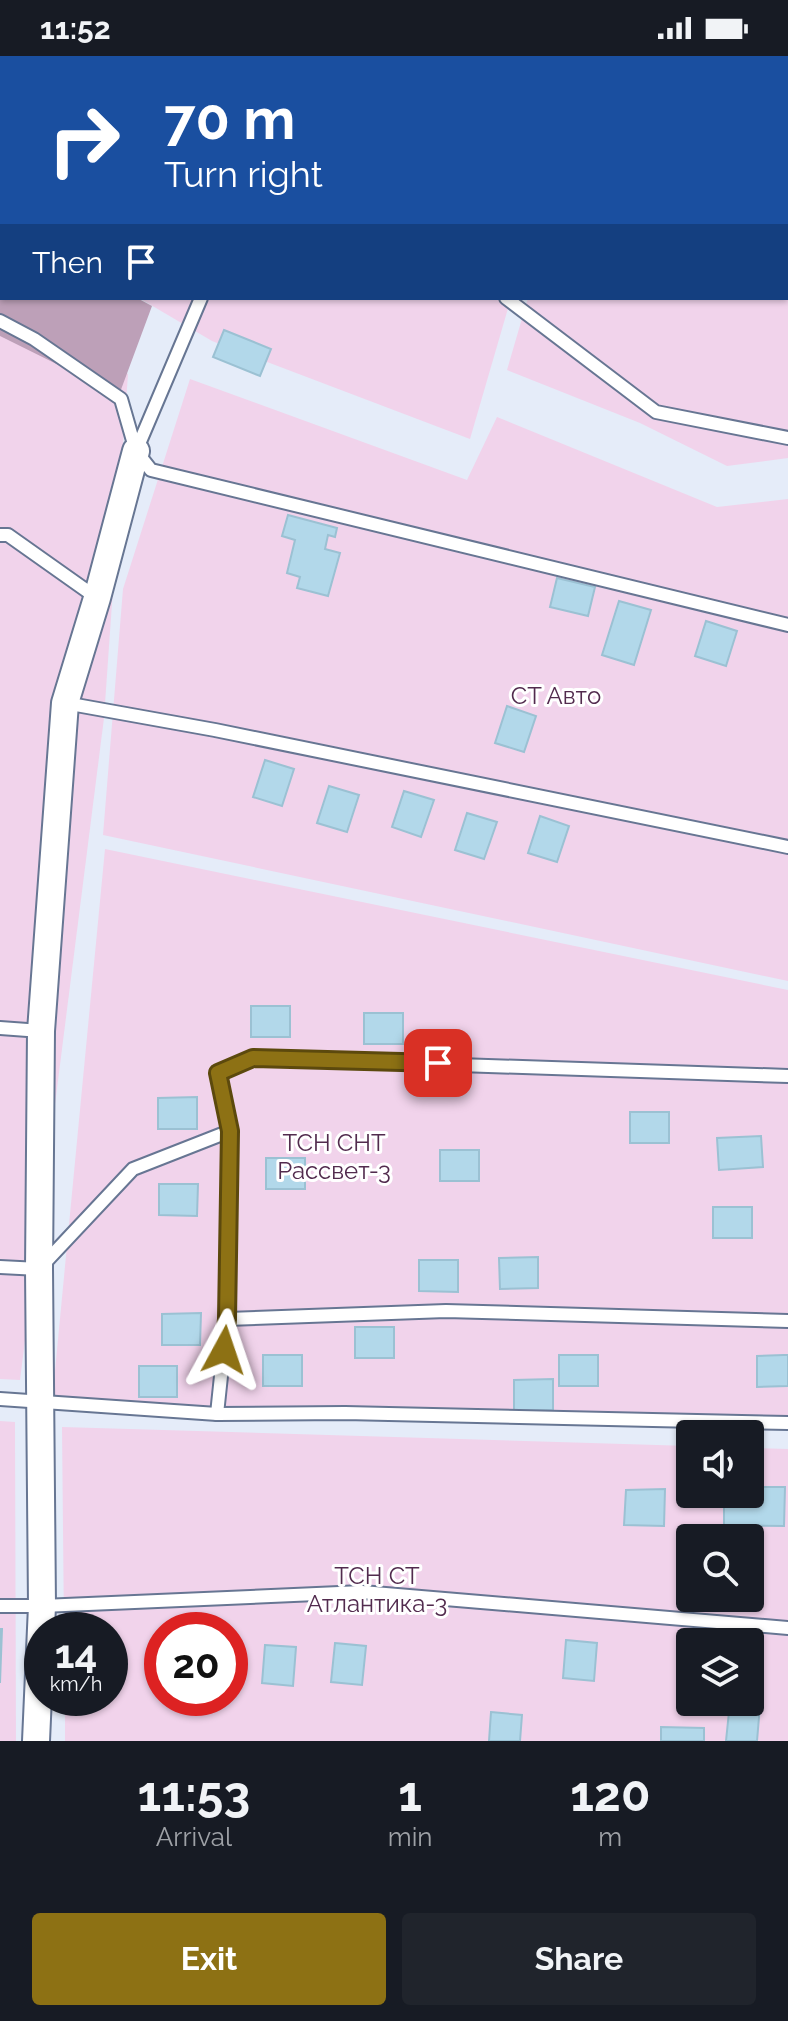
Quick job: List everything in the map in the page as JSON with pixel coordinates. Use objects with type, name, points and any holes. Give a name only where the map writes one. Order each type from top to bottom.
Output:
[{"type":"street","points":[[36,1741],[42,1606],[39,1269],[41,1031],[65,703],[136,451]]},
{"type":"lane","points":[[136,451],[200,300]]},
{"type":"lane","points":[[509,300],[656,412],[788,438]]},
{"type":"lane","points":[[0,321],[34,339],[121,399],[136,451],[151,470],[788,625]]},
{"type":"lane","points":[[0,535],[8,535],[97,598]]},
{"type":"lane","points":[[65,703],[215,730],[788,847]]},
{"type":"lane","points":[[0,1028],[41,1031]]},
{"type":"lane","points":[[217,1414],[227,1319],[230,1131],[218,1073],[253,1058],[788,1076]]},
{"type":"lane","points":[[0,1267],[39,1269],[133,1169],[230,1131]]},
{"type":"lane","points":[[227,1319],[446,1311],[788,1321]]},
{"type":"lane","points":[[0,1399],[217,1414],[345,1413],[788,1423]]},
{"type":"lane","points":[[0,1606],[362,1592],[788,1628]]},
{"type":"green space","points":[[142,300],[510,300],[470,439],[212,341]]},
{"type":"green space","points":[[527,300],[788,300],[788,458],[727,466],[640,423],[507,370]]},
{"type":"green space","points":[[0,312],[128,374],[104,718],[20,1380],[0,1379]]},
{"type":"green space","name":"СТ Авто","points":[[190,379],[467,480],[497,417],[717,507],[788,499],[788,981],[103,835],[123,589]]},
{"type":"green space","name":"ТСН СНТ Рассвет-3","points":[[105,849],[788,990],[788,1429],[764,1428],[764,1420],[676,1420],[676,1425],[52,1402]]},
{"type":"green space","points":[[0,1421],[15,1422],[16,1741],[0,1741]]},
{"type":"green space","name":"ТСН СТ Атлантика-3","points":[[62,1427],[676,1446],[676,1508],[764,1508],[764,1448],[788,1449],[788,1741],[65,1741],[65,1716],[128,1716],[128,1612],[64,1612]]},
{"type":"shaded area","points":[[0,300],[141,300],[152,306],[119,395],[0,336]]},
{"type":"building","points":[[224,330],[271,349],[260,376],[213,357]]},
{"type":"building","points":[[288,515],[337,528],[335,537],[328,535],[325,549],[340,553],[328,596],[297,588],[300,577],[287,573],[295,540],[282,536]]},
{"type":"building","points":[[557,578],[595,587],[588,616],[550,607]]},
{"type":"building","points":[[619,601],[651,610],[634,665],[602,655]]},
{"type":"building","points":[[706,621],[737,631],[726,666],[695,656]]},
{"type":"building","points":[[507,706],[536,716],[524,752],[495,743]]},
{"type":"building","points":[[265,760],[294,769],[282,806],[253,797]]},
{"type":"building","points":[[329,786],[359,795],[347,832],[317,823]]},
{"type":"building","points":[[404,791],[434,800],[421,837],[392,827]]},
{"type":"building","points":[[467,813],[497,822],[484,859],[455,850]]},
{"type":"building","points":[[540,816],[569,826],[557,862],[528,853]]},
{"type":"building","points":[[251,1006],[290,1006],[290,1037],[251,1037]]},
{"type":"building","points":[[364,1013],[403,1013],[403,1044],[364,1044]]},
{"type":"building","points":[[197,1097],[197,1129],[158,1129],[158,1098]]},
{"type":"building","points":[[630,1112],[669,1112],[669,1143],[630,1143]]},
{"type":"building","points":[[761,1136],[763,1167],[719,1170],[717,1138]]},
{"type":"building","points":[[440,1150],[479,1150],[479,1181],[440,1181]]},
{"type":"building","points":[[266,1158],[305,1158],[305,1189],[266,1189]]},
{"type":"building","points":[[159,1184],[198,1184],[197,1216],[159,1215]]},
{"type":"building","points":[[713,1207],[752,1207],[752,1238],[713,1238]]},
{"type":"building","points":[[538,1257],[538,1288],[500,1289],[499,1258]]},
{"type":"building","points":[[419,1260],[458,1260],[458,1292],[419,1291]]},
{"type":"building","points":[[201,1313],[200,1345],[162,1345],[162,1314]]},
{"type":"building","points":[[355,1327],[394,1327],[394,1358],[355,1358]]},
{"type":"building","points":[[263,1355],[302,1355],[302,1386],[263,1386]]},
{"type":"building","points":[[559,1355],[598,1355],[598,1386],[559,1386]]},
{"type":"building","points":[[788,1355],[788,1386],[757,1387],[757,1356]]},
{"type":"building","points":[[139,1366],[177,1366],[177,1397],[139,1397]]},
{"type":"building","points":[[553,1379],[553,1410],[514,1411],[514,1380]]},
{"type":"building","points":[[764,1487],[785,1487],[784,1526],[724,1524],[724,1508],[764,1508]]},
{"type":"building","points":[[665,1489],[664,1526],[624,1525],[626,1490]]},
{"type":"building","points":[[0,1629],[2,1629],[0,1683]]},
{"type":"building","points":[[566,1640],[597,1643],[594,1681],[563,1678]]},
{"type":"building","points":[[335,1643],[366,1646],[362,1685],[331,1682]]},
{"type":"building","points":[[265,1645],[296,1647],[293,1686],[262,1683]]},
{"type":"building","points":[[491,1712],[522,1715],[520,1741],[489,1741]]},
{"type":"building","points":[[729,1716],[759,1716],[757,1741],[726,1741]]},
{"type":"building","points":[[661,1727],[704,1728],[704,1741],[661,1741]]},
{"type":"route","points":[[224,1350],[230,1131],[218,1073],[253,1058],[438,1063]]}]
